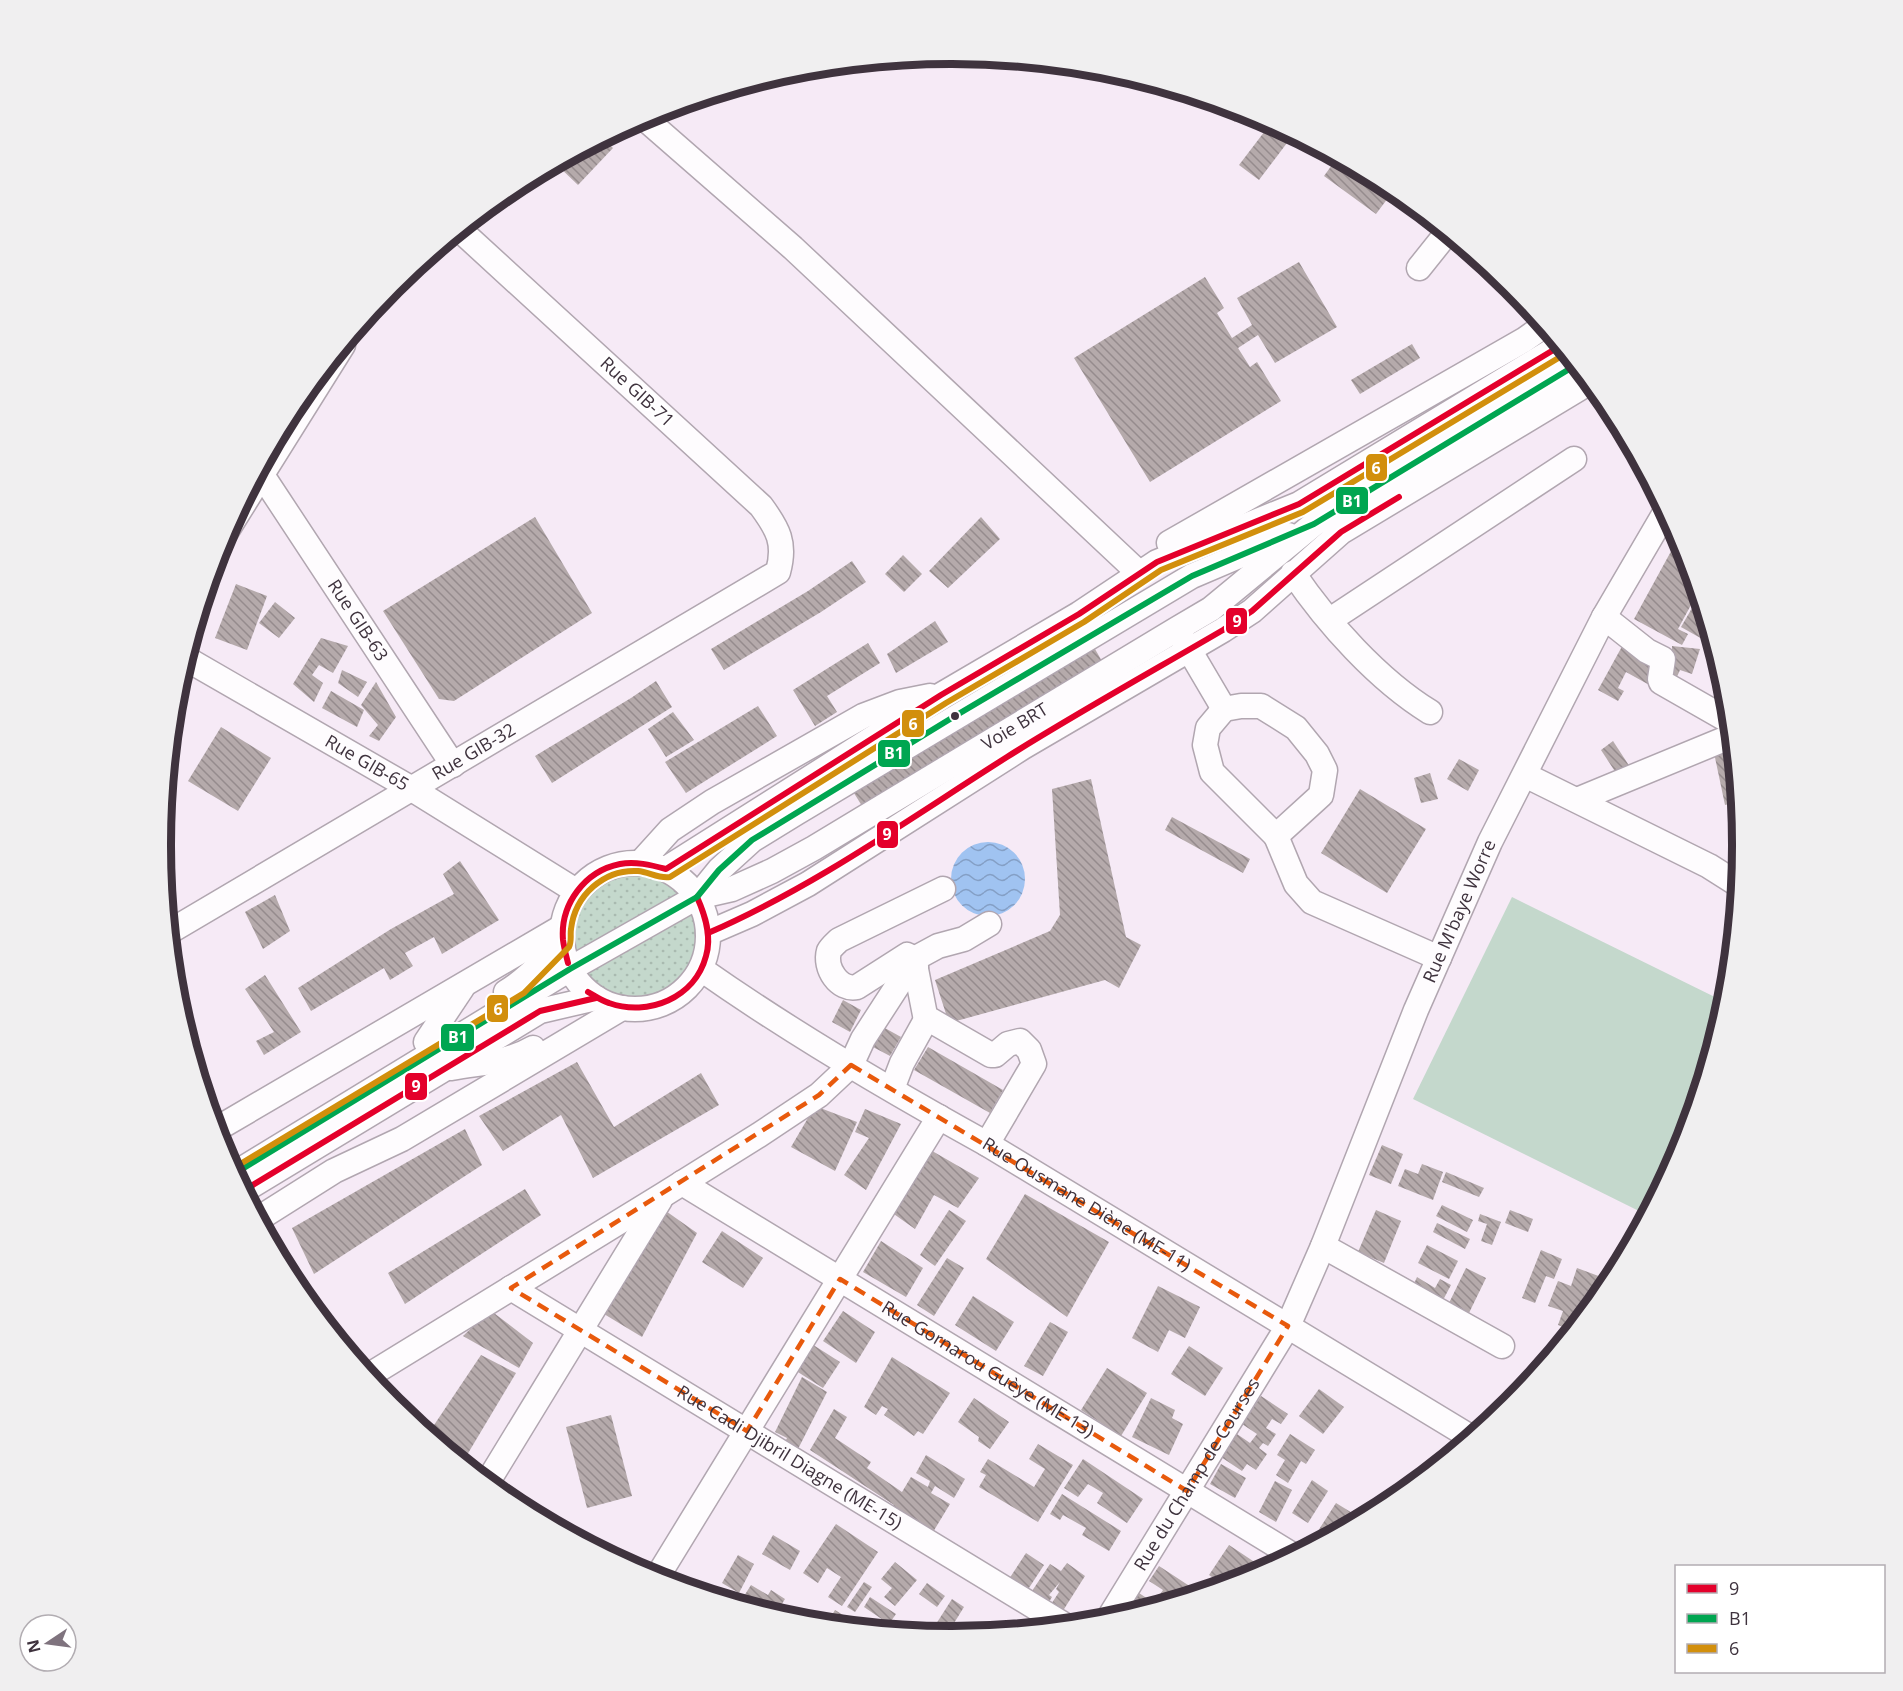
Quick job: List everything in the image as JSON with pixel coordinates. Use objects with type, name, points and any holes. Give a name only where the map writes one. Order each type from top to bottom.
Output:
[{"type":"street","points":[[652,125],[793,248],[1148,568]]},
{"type":"street","name":"Rue GIB-71","points":[[465,235],[761,506],[778,532],[782,546],[778,572]]},
{"type":"street","points":[[1419,268],[1442,239]]},
{"type":"street","points":[[1148,568],[1167,544],[1538,330]]},
{"type":"street","points":[[666,869],[941,695],[1079,614],[1148,568],[1299,504],[1554,350]]},
{"type":"street","name":"Voie BRT","points":[[697,897],[719,870],[753,840],[926,734],[1192,576],[1314,524],[1570,369]]},
{"type":"street","points":[[708,933],[752,914],[808,884],[1023,747],[1190,650],[1252,611],[1341,532],[1583,386]]},
{"type":"street","points":[[1330,620],[1574,459]]},
{"type":"street","name":"Rue GIB-63","points":[[263,477],[453,765]]},
{"type":"street","name":"Rue M'baye Worre","points":[[1288,1326],[1323,1246],[1416,1010],[1490,842],[1604,617],[1661,520]]},
{"type":"street","name":"Voie BRT","points":[[241,1169],[570,969],[697,897],[732,889],[814,848],[1178,629],[1211,609],[1314,524]]},
{"type":"street","name":"Rue GIB-32","points":[[175,928],[778,572]]},
{"type":"street","points":[[1293,573],[1314,603],[1369,663],[1410,699],[1430,712]]},
{"type":"street","points":[[1604,617],[1647,651],[1663,659],[1661,682],[1721,716]]},
{"type":"street","points":[[1178,629],[1224,709]]},
{"type":"street","name":"Rue GIB-65","points":[[193,662],[412,789],[576,891]]},
{"type":"street","points":[[641,862],[670,830],[712,802],[863,716],[914,698],[941,695]]},
{"type":"street","points":[[1276,836],[1321,795],[1325,770],[1317,754],[1296,728],[1261,706],[1224,709],[1208,728],[1205,745],[1212,772],[1276,836],[1296,884],[1312,902],[1439,958]]},
{"type":"street","points":[[1577,800],[1725,739]]},
{"type":"street","points":[[1524,775],[1709,866],[1731,880]]},
{"type":"street","points":[[249,1187],[540,1011],[602,1004],[637,1009],[653,1007],[668,1002],[681,993],[700,969],[707,952],[708,933],[705,915],[697,897],[684,880],[666,869],[641,862],[622,863],[604,868],[588,878],[576,891],[564,914],[562,934],[570,969],[576,979],[602,1004]]},
{"type":"street","points":[[943,889],[838,940],[830,950],[829,960],[833,976],[842,984],[852,988],[857,987],[911,962],[936,940],[961,933],[979,922]]},
{"type":"street","points":[[223,1125],[468,982],[562,934]]},
{"type":"street","points":[[235,1156],[519,985],[562,934]]},
{"type":"street","points":[[911,962],[918,1019],[925,1021],[989,1063],[998,1062],[1011,1050],[1018,1048],[1023,1054],[1027,1065],[1023,1082],[987,1144]]},
{"type":"street","points":[[375,1372],[673,1189],[819,1095],[851,1065],[863,1039],[911,962]]},
{"type":"street","name":"Rue Ousmane Diène (ME-11)","points":[[700,969],[770,1017],[939,1118],[987,1144],[1465,1434]]},
{"type":"street","points":[[426,1042],[457,993],[468,982]]},
{"type":"street","points":[[264,1215],[334,1172],[402,1139],[602,1004]]},
{"type":"street","points":[[891,1089],[925,1021]]},
{"type":"street","points":[[661,1570],[939,1118]]},
{"type":"street","points":[[491,1476],[580,1330],[673,1189]]},
{"type":"street","name":"Rue Gornarou Guèye (ME-13)","points":[[673,1189],[840,1279],[1286,1551]]},
{"type":"street","points":[[1323,1246],[1502,1347]]},
{"type":"street","name":"Rue Cadi Djibril Diagne (ME-15)","points":[[511,1288],[1055,1620]]},
{"type":"street","name":"Rue du Champ de Courses","points":[[1115,1609],[1288,1326]]},
{"type":"highlighted area","points":[[851,1065],[1288,1326],[1187,1491],[840,1279],[747,1431],[511,1288],[819,1095]]},
{"type":"green space","points":[[633,871],[658,876],[679,891],[694,912],[699,937],[694,962],[679,983],[658,998],[633,1003],[608,998],[587,983],[572,962],[567,937],[572,912],[587,891],[608,876]]},
{"type":"green space","points":[[1512,897],[1717,998],[1706,1048],[1691,1097],[1673,1144],[1641,1212],[1413,1099]]},
{"type":"water","points":[[988,842],[1002,845],[1014,853],[1022,865],[1025,879],[1022,893],[1014,905],[1002,913],[988,916],[974,913],[962,905],[954,893],[951,879],[954,865],[962,853],[974,845]]},
{"type":"building","points":[[1265,131],[1288,141],[1259,180],[1239,165]]},
{"type":"building","points":[[608,144],[613,148],[578,185],[561,169]]},
{"type":"building","points":[[1333,164],[1388,198],[1376,214],[1324,176]]},
{"type":"building","points":[[1299,262],[1337,327],[1275,363],[1258,335],[1238,348],[1250,367],[1257,362],[1281,401],[1150,482],[1074,358],[1205,277],[1224,308],[1217,313],[1232,338],[1252,325],[1237,298]]},
{"type":"building","points":[[1412,344],[1420,358],[1360,394],[1351,380]]},
{"type":"building","points":[[535,517],[592,613],[454,701],[439,699],[383,611]]},
{"type":"building","points":[[981,517],[1000,539],[948,588],[929,571]]},
{"type":"building","points":[[1673,547],[1693,601],[1678,629],[1688,634],[1682,645],[1634,619]]},
{"type":"building","points":[[903,555],[922,574],[904,592],[885,574]]},
{"type":"building","points":[[852,561],[866,582],[724,670],[711,649],[808,591]]},
{"type":"building","points":[[236,584],[267,596],[247,650],[215,638]]},
{"type":"building","points":[[275,602],[295,618],[279,638],[259,623]]},
{"type":"building","points":[[1694,604],[1704,640],[1681,627]]},
{"type":"building","points":[[935,621],[948,642],[896,673],[887,654]]},
{"type":"building","points":[[321,638],[348,646],[333,673],[319,665],[312,675],[323,683],[314,702],[293,684]]},
{"type":"building","points":[[1625,641],[1662,663],[1653,687],[1626,672],[1618,688],[1624,691],[1618,701],[1598,690]]},
{"type":"building","points":[[1091,642],[1103,663],[862,806],[849,785]]},
{"type":"building","points":[[868,643],[880,663],[827,696],[837,712],[815,726],[793,690]]},
{"type":"building","points":[[1672,646],[1700,649],[1692,674],[1680,670],[1676,679],[1662,674],[1672,656]]},
{"type":"building","points":[[342,670],[367,682],[358,697],[338,683]]},
{"type":"building","points":[[656,681],[672,707],[552,783],[535,756]]},
{"type":"building","points":[[376,682],[396,717],[379,741],[369,736],[378,725],[361,705]]},
{"type":"building","points":[[331,691],[364,710],[357,727],[322,708]]},
{"type":"building","points":[[758,706],[777,736],[686,793],[665,762]]},
{"type":"building","points":[[673,712],[694,740],[666,757],[648,729]]},
{"type":"building","points":[[221,727],[271,758],[238,811],[188,781]]},
{"type":"building","points":[[1613,741],[1630,767],[1618,776],[1601,750]]},
{"type":"building","points":[[1726,745],[1731,804],[1725,805],[1713,748]]},
{"type":"building","points":[[1459,759],[1479,770],[1468,791],[1447,779]]},
{"type":"building","points":[[1430,773],[1438,799],[1421,803],[1414,778]]},
{"type":"building","points":[[1091,779],[1126,937],[1141,945],[1119,988],[1105,980],[949,1023],[935,980],[1050,931],[1060,915],[1052,789]]},
{"type":"building","points":[[1360,789],[1426,829],[1387,893],[1321,853]]},
{"type":"building","points":[[1172,817],[1250,859],[1243,873],[1165,830]]},
{"type":"building","points":[[460,861],[499,920],[442,954],[434,937],[405,953],[413,966],[390,980],[384,968],[311,1011],[298,988],[391,929],[454,894],[443,874]]},
{"type":"building","points":[[275,895],[290,931],[263,949],[245,912]]},
{"type":"building","points":[[265,975],[301,1032],[264,1055],[256,1041],[274,1032],[245,989]]},
{"type":"building","points":[[843,1000],[861,1010],[850,1032],[832,1022]]},
{"type":"building","points":[[883,1027],[901,1037],[890,1056],[873,1047]]},
{"type":"building","points":[[928,1047],[1003,1090],[990,1113],[914,1070]]},
{"type":"building","points":[[577,1062],[614,1127],[701,1073],[719,1105],[593,1178],[561,1115],[503,1151],[479,1116]]},
{"type":"building","points":[[815,1106],[857,1122],[835,1171],[791,1147]]},
{"type":"building","points":[[865,1109],[901,1124],[866,1190],[844,1175],[869,1138],[855,1132]]},
{"type":"building","points":[[465,1129],[482,1165],[314,1274],[292,1228]]},
{"type":"building","points":[[1382,1145],[1403,1154],[1391,1184],[1369,1175]]},
{"type":"building","points":[[927,1148],[979,1178],[958,1208],[934,1195],[915,1229],[891,1212]]},
{"type":"building","points":[[1422,1164],[1443,1172],[1433,1200],[1398,1186],[1405,1169],[1418,1174]]},
{"type":"building","points":[[1446,1172],[1484,1188],[1479,1197],[1442,1182]]},
{"type":"building","points":[[525,1189],[541,1215],[405,1304],[388,1273]]},
{"type":"building","points":[[1025,1194],[1109,1242],[1067,1317],[986,1259]]},
{"type":"building","points":[[1442,1205],[1473,1220],[1467,1232],[1436,1216]]},
{"type":"building","points":[[663,1209],[697,1233],[642,1337],[604,1314]]},
{"type":"building","points":[[949,1210],[966,1221],[935,1266],[920,1255]]},
{"type":"building","points":[[1376,1210],[1401,1221],[1384,1263],[1358,1252]]},
{"type":"building","points":[[1510,1210],[1533,1219],[1528,1232],[1505,1223]]},
{"type":"building","points":[[1480,1214],[1501,1222],[1492,1245],[1481,1241],[1487,1224],[1478,1221]]},
{"type":"building","points":[[1437,1223],[1470,1239],[1465,1249],[1433,1232]]},
{"type":"building","points":[[722,1231],[763,1258],[743,1288],[702,1262]]},
{"type":"building","points":[[881,1241],[923,1268],[906,1297],[863,1272]]},
{"type":"building","points":[[1427,1245],[1458,1261],[1449,1279],[1418,1263]]},
{"type":"building","points":[[1541,1250],[1562,1259],[1554,1279],[1546,1276],[1535,1303],[1522,1298]]},
{"type":"building","points":[[947,1258],[964,1268],[934,1316],[917,1305]]},
{"type":"building","points":[[1466,1268],[1486,1278],[1469,1313],[1449,1303]]},
{"type":"building","points":[[1577,1268],[1602,1277],[1566,1328],[1558,1325],[1563,1311],[1548,1306],[1558,1281],[1571,1286]]},
{"type":"building","points":[[1417,1277],[1435,1288],[1440,1279],[1451,1285],[1442,1302],[1413,1286]]},
{"type":"building","points":[[1158,1286],[1200,1307],[1185,1338],[1169,1330],[1158,1352],[1132,1338]]},
{"type":"building","points":[[973,1296],[1014,1322],[996,1351],[955,1325]]},
{"type":"building","points":[[490,1310],[533,1343],[519,1368],[463,1336]]},
{"type":"building","points":[[843,1311],[875,1332],[856,1363],[823,1341]]},
{"type":"building","points":[[1050,1322],[1068,1332],[1043,1376],[1024,1366]]},
{"type":"building","points":[[807,1341],[840,1362],[823,1388],[790,1367]]},
{"type":"building","points":[[1189,1346],[1223,1368],[1205,1396],[1171,1374]]},
{"type":"building","points":[[481,1355],[516,1373],[467,1455],[432,1428]]},
{"type":"building","points":[[892,1357],[950,1393],[923,1434],[918,1431],[914,1436],[884,1415],[888,1409],[882,1406],[876,1415],[864,1407]]},
{"type":"building","points":[[1107,1368],[1147,1393],[1121,1436],[1081,1410]]},
{"type":"building","points":[[802,1377],[827,1392],[798,1449],[785,1442],[787,1438],[775,1432]]},
{"type":"building","points":[[1319,1389],[1344,1407],[1323,1434],[1299,1416]]},
{"type":"building","points":[[1261,1396],[1288,1414],[1281,1424],[1272,1419],[1266,1428],[1276,1434],[1268,1446],[1263,1443],[1259,1448],[1267,1454],[1256,1470],[1247,1464],[1242,1471],[1221,1457],[1237,1434],[1250,1443],[1257,1434],[1242,1424]]},
{"type":"building","points":[[974,1398],[1009,1422],[990,1449],[978,1441],[979,1437],[958,1422]]},
{"type":"building","points":[[1151,1398],[1175,1410],[1172,1418],[1183,1424],[1169,1455],[1132,1437]]},
{"type":"building","points":[[834,1409],[847,1417],[835,1438],[871,1462],[867,1468],[902,1492],[911,1477],[928,1487],[930,1481],[916,1473],[926,1455],[965,1479],[954,1498],[935,1486],[931,1493],[950,1504],[930,1537],[890,1512],[894,1505],[810,1450]]},
{"type":"building","points":[[611,1415],[632,1496],[587,1508],[566,1427]]},
{"type":"building","points":[[1290,1434],[1315,1450],[1306,1464],[1301,1461],[1288,1483],[1276,1475],[1285,1460],[1277,1455]]},
{"type":"building","points":[[1038,1444],[1073,1465],[1038,1522],[979,1487],[986,1475],[980,1472],[988,1459],[1034,1487],[1045,1469],[1029,1459]]},
{"type":"building","points":[[1083,1459],[1143,1499],[1127,1523],[1097,1503],[1103,1493],[1088,1484],[1078,1497],[1064,1488]]},
{"type":"building","points":[[1221,1464],[1246,1478],[1235,1498],[1210,1484]]},
{"type":"building","points":[[1312,1480],[1328,1491],[1308,1523],[1292,1513]]},
{"type":"building","points":[[1275,1481],[1292,1490],[1276,1522],[1259,1512]]},
{"type":"building","points":[[1062,1494],[1121,1531],[1109,1551],[1082,1535],[1086,1528],[1063,1515],[1060,1520],[1050,1514]]},
{"type":"building","points":[[1336,1503],[1354,1514],[1342,1522],[1314,1537]]},
{"type":"building","points":[[836,1524],[878,1552],[842,1606],[828,1597],[841,1577],[827,1568],[818,1583],[803,1573]]},
{"type":"building","points":[[773,1535],[800,1551],[790,1570],[762,1554]]},
{"type":"building","points":[[1229,1545],[1257,1564],[1216,1580],[1209,1575]]},
{"type":"building","points":[[1026,1553],[1044,1565],[1025,1594],[1009,1579]]},
{"type":"building","points":[[738,1555],[754,1564],[739,1593],[722,1583]]},
{"type":"building","points":[[895,1562],[917,1580],[895,1606],[884,1597],[892,1588],[881,1579]]},
{"type":"building","points":[[1067,1563],[1085,1576],[1059,1617],[1048,1609],[1059,1592],[1056,1589],[1060,1582],[1049,1595],[1052,1597],[1047,1605],[1030,1594],[1050,1564],[1061,1571]]},
{"type":"building","points":[[1159,1566],[1191,1587],[1157,1599],[1163,1590],[1149,1581]]},
{"type":"building","points":[[864,1582],[872,1587],[855,1612],[847,1607]]},
{"type":"building","points":[[927,1583],[945,1596],[937,1607],[919,1594]]},
{"type":"building","points":[[751,1585],[768,1595],[771,1590],[785,1599],[780,1607],[743,1598]]},
{"type":"building","points":[[1139,1593],[1151,1601],[1131,1605]]},
{"type":"building","points":[[870,1597],[896,1614],[889,1624],[864,1607]]},
{"type":"building","points":[[952,1599],[964,1607],[952,1626],[935,1626]]},
{"type":"building","points":[[835,1610],[851,1620],[850,1620],[831,1617]]},
{"type":"transit line","name":"9","points":[[568,963],[563,940],[566,914],[577,891],[596,874],[607,868],[626,863],[666,869],[941,695],[1079,614],[1157,562],[1299,504],[1554,350]]},
{"type":"transit line","name":"6","points":[[239,1165],[524,993],[569,947],[571,929],[578,905],[585,895],[603,880],[614,874],[638,871],[670,877],[946,703],[1084,622],[1161,570],[1303,512],[1560,357]]},
{"type":"transit line","name":"B1","points":[[241,1169],[570,969],[697,897],[719,870],[752,840],[955,716],[1192,576],[1314,524],[1570,369]]},
{"type":"transit line","name":"9","points":[[708,933],[786,895],[897,828],[1033,741],[1223,630],[1252,611],[1341,532],[1399,497]]},
{"type":"transit line","name":"9","points":[[588,992],[601,1000],[624,1007],[654,1005],[681,993],[700,971],[708,948],[707,926],[697,897]]},
{"type":"transit line","name":"9","points":[[249,1187],[540,1011],[596,998]]}]
